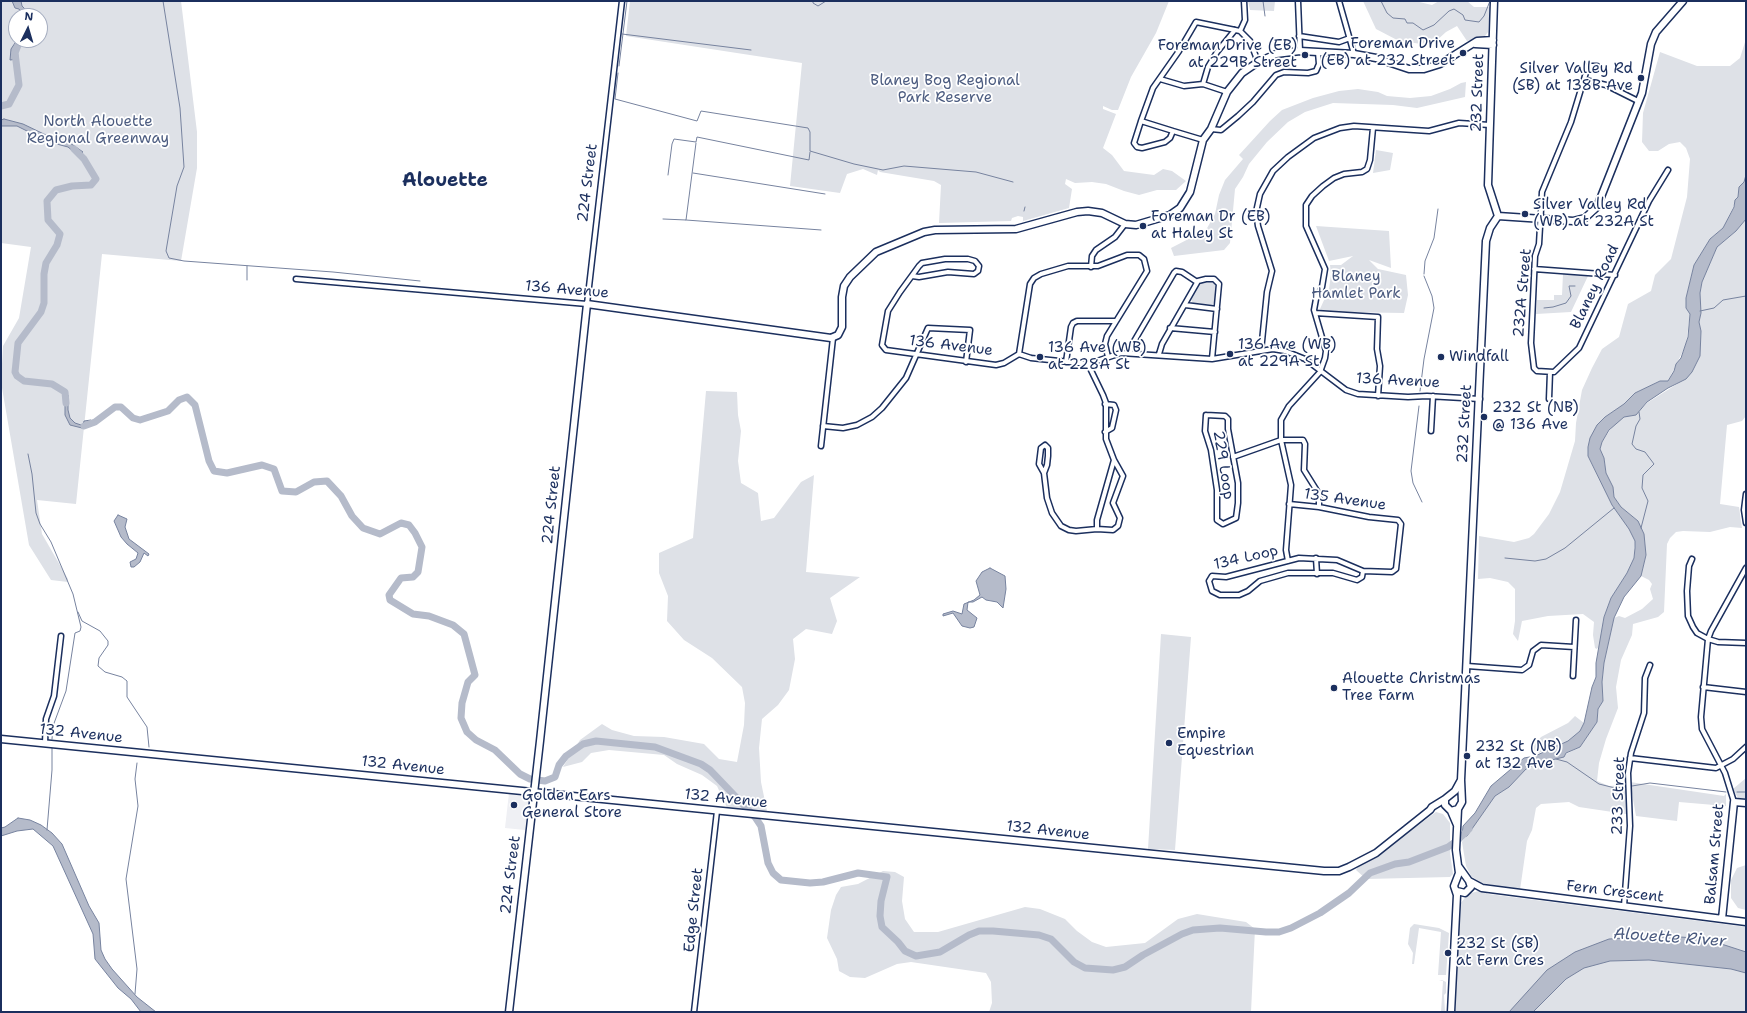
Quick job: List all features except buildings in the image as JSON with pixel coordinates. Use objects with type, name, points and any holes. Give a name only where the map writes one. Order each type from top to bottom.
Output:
[{"type":"street","name":"224 Street","points":[[509,1012],[622,1]]},
{"type":"street","points":[[1240,31],[1245,20],[1244,1]]},
{"type":"street","points":[[1298,1],[1300,51]]},
{"type":"street","points":[[1339,1],[1354,54]]},
{"type":"street","name":"232 Street","points":[[1461,799],[1486,241],[1490,228],[1498,216],[1488,185],[1494,1]]},
{"type":"street","points":[[1498,216],[1573,221],[1585,218],[1597,207],[1638,101],[1656,32],[1683,1]]},
{"type":"street","points":[[1173,132],[1167,141],[1139,148],[1135,145],[1134,140],[1153,88],[1196,22],[1240,31],[1250,41],[1258,62]]},
{"type":"street","points":[[1203,84],[1208,67],[1217,52],[1235,30]]},
{"type":"street","points":[[1299,36],[1339,42],[1350,38]]},
{"type":"street","points":[[821,446],[833,338],[838,335],[842,327],[843,293],[850,277],[876,252],[916,235],[935,230],[1016,229],[1077,212],[1102,212],[1125,224],[1146,224],[1170,215],[1180,208],[1190,192],[1203,140],[1211,129],[1227,92],[1242,73],[1258,62],[1276,54],[1300,51],[1354,54],[1376,58],[1409,69],[1424,69],[1440,64],[1475,44],[1477,41],[1493,43]]},
{"type":"street","points":[[1211,129],[1221,130],[1238,116],[1253,102],[1276,75],[1284,72],[1316,71],[1319,64],[1318,52]]},
{"type":"street","name":"232A Street","points":[[1550,372],[1537,371],[1534,368],[1531,343],[1534,269],[1535,256],[1539,244],[1542,192],[1571,122],[1588,66],[1597,66]]},
{"type":"street","points":[[1160,79],[1184,86],[1203,84],[1227,92]]},
{"type":"street","points":[[1585,80],[1606,85],[1638,101]]},
{"type":"street","points":[[1141,121],[1203,140]]},
{"type":"street","points":[[1261,351],[1267,292],[1272,271],[1258,226],[1256,212],[1260,194],[1273,171],[1288,157],[1314,138],[1327,132],[1354,126],[1429,132],[1459,123],[1490,125]]},
{"type":"street","points":[[1288,561],[1286,550],[1291,485],[1281,440],[1280,426],[1283,416],[1289,406],[1320,372],[1326,351],[1315,313],[1316,299],[1322,287],[1325,269],[1306,226],[1306,205],[1312,196],[1322,186],[1334,178],[1344,174],[1362,172],[1367,168],[1370,160],[1373,128]]},
{"type":"street","name":"Blaney Road","points":[[1550,372],[1554,372],[1559,369],[1579,348],[1649,201],[1668,170]]},
{"type":"street","points":[[1091,267],[1092,256],[1096,250],[1115,238],[1125,224]]},
{"type":"street","points":[[1019,354],[1030,284],[1034,278],[1041,274],[1068,266],[1091,267],[1106,264],[1134,254],[1144,259],[1147,271],[1116,321],[1105,344],[1108,357]]},
{"type":"street","points":[[945,259],[968,259],[975,261],[979,266],[977,273],[974,274],[948,272],[919,277],[912,276],[922,263],[945,259]]},
{"type":"street","points":[[1534,269],[1615,275]]},
{"type":"street","points":[[1130,353],[1133,343],[1174,273],[1176,271],[1182,272],[1197,282]]},
{"type":"street","name":"136 Avenue","points":[[912,276],[888,312],[882,345],[884,349],[888,351],[966,362],[1000,364],[1019,354],[1031,358],[1088,364],[1121,353],[1159,354],[1212,359],[1273,349],[1294,354],[1305,359],[1320,372],[1351,392],[1408,398],[1433,396],[1480,399]]},
{"type":"street","name":"136 Avenue","points":[[296,279],[587,304],[833,338]]},
{"type":"street","points":[[1159,354],[1170,328],[1185,305],[1197,282],[1206,279],[1214,279],[1220,284],[1212,359]]},
{"type":"street","points":[[1185,305],[1217,309]]},
{"type":"street","points":[[1315,313],[1378,317],[1377,349],[1380,366],[1378,396]]},
{"type":"street","points":[[1066,362],[1071,327],[1077,321],[1116,321]]},
{"type":"street","points":[[823,426],[850,427],[872,417],[899,389],[911,368],[928,328],[970,330],[966,362]]},
{"type":"street","points":[[1170,328],[1215,332]]},
{"type":"street","points":[[1044,473],[1048,456],[1048,448],[1044,445],[1041,448],[1039,464],[1044,473],[1047,498],[1052,513],[1061,526],[1069,530],[1076,531],[1097,529],[1113,530],[1118,526],[1120,518],[1113,503],[1123,476],[1114,460],[1105,432],[1105,404],[1103,395],[1088,364]]},
{"type":"street","points":[[1549,399],[1550,372]]},
{"type":"street","points":[[1431,431],[1433,396]]},
{"type":"street","points":[[1105,404],[1114,405],[1116,410],[1112,428],[1105,432]]},
{"type":"street","name":"229 Loop","points":[[1206,415],[1225,416],[1228,419],[1228,429],[1233,456],[1238,483],[1237,516],[1234,519],[1220,524],[1217,520],[1218,494],[1211,450],[1205,431],[1206,415]]},
{"type":"street","points":[[1233,456],[1281,440],[1300,439],[1305,444],[1304,470],[1319,494],[1319,507]]},
{"type":"street","points":[[1097,529],[1097,520],[1114,460]]},
{"type":"street","points":[[1746,494],[1744,510],[1746,523]]},
{"type":"street","name":"135 Avenue","points":[[1289,504],[1319,507],[1369,517],[1398,520],[1401,524],[1398,565],[1396,570]]},
{"type":"street","name":"134 Loop","points":[[1363,571],[1362,577],[1357,580],[1333,573],[1288,573],[1260,580],[1248,591],[1238,595],[1220,595],[1212,591],[1209,584],[1212,576],[1226,577],[1288,561],[1306,558],[1336,560],[1363,571],[1392,572],[1396,570]]},
{"type":"street","points":[[1316,558],[1317,574]]},
{"type":"street","points":[[1692,559],[1689,566],[1687,587],[1688,616],[1697,633],[1718,642],[1746,643]]},
{"type":"street","name":"Balsam Street","points":[[1722,918],[1734,802],[1729,782],[1702,729],[1701,717],[1703,687],[1708,639],[1746,568]]},
{"type":"street","points":[[1573,676],[1576,620]]},
{"type":"street","points":[[45,743],[46,719],[54,696],[61,636]]},
{"type":"street","points":[[1467,666],[1522,670],[1529,665],[1533,652],[1541,645],[1574,647]]},
{"type":"street","name":"233 Street","points":[[1624,906],[1630,826],[1628,773],[1630,758],[1644,713],[1645,678],[1650,665]]},
{"type":"street","points":[[1703,687],[1746,692]]},
{"type":"street","name":"132 Avenue","points":[[1,739],[535,789],[734,813],[1324,871],[1339,871],[1348,868],[1376,853],[1432,807],[1445,799]]},
{"type":"street","points":[[1630,758],[1711,768],[1720,766],[1733,759],[1746,747]]},
{"type":"street","points":[[1457,826],[1445,799],[1451,794],[1461,780]]},
{"type":"street","points":[[1451,794],[1457,795],[1461,799],[1462,804],[1458,809],[1457,826],[1456,852],[1459,867],[1454,886],[1457,891],[1457,904],[1451,1012]]},
{"type":"street","points":[[1734,802],[1746,803]]},
{"type":"street","points":[[1430,810],[1458,809]]},
{"type":"street","name":"Edge Street","points":[[694,1012],[717,811]]},
{"type":"street","points":[[1457,904],[1471,886],[1459,867]]},
{"type":"street","points":[[1457,879],[1468,880]]},
{"type":"street","name":"Fern Crescent","points":[[1468,880],[1482,888]]},
{"type":"street","name":"Fern Crescent","points":[[1467,892],[1482,888],[1746,922]]},
{"type":"street","points":[[1457,891],[1467,892]]},
{"type":"shaded area","points":[[509,793],[529,796],[525,830],[505,828]]},
{"type":"green space","name":"North Alouette Regional Greenway","points":[[1,1],[181,1],[197,132],[197,168],[181,261],[102,254],[76,504],[37,500],[42,534],[68,579],[68,582],[51,580],[29,545],[1,382],[3,346],[19,318],[31,247],[1,243]]},
{"type":"green space","name":"Blaney Bog Regional Park Reserve","points":[[630,1],[1169,1],[1156,33],[1131,77],[1118,110],[1112,110],[1103,106],[1103,109],[1116,114],[1103,148],[1112,155],[1124,171],[1154,175],[1163,169],[1172,171],[1186,181],[1176,190],[1157,190],[1139,195],[1106,184],[1092,182],[1075,183],[1066,179],[1065,184],[1072,189],[1069,208],[1023,221],[1023,217],[1018,216],[1012,218],[1011,221],[939,223],[941,185],[934,181],[880,172],[878,170],[877,175],[863,169],[847,174],[840,193],[790,186],[802,63],[626,36]]},
{"type":"green space","points":[[1248,1],[1275,1],[1274,11],[1250,10]]},
{"type":"green space","points":[[1363,1],[1415,1],[1432,5],[1439,1],[1467,1],[1474,7],[1490,7],[1488,32],[1485,36],[1467,41],[1457,26],[1446,32],[1435,42],[1422,44],[1399,41],[1376,29]]},
{"type":"green space","points":[[1746,39],[1746,175],[1744,182],[1739,187],[1738,197],[1723,228],[1710,239],[1694,265],[1686,298],[1686,308],[1690,313],[1686,345],[1668,381],[1660,381],[1635,393],[1624,404],[1605,417],[1597,425],[1588,447],[1588,456],[1612,505],[1629,529],[1635,541],[1634,558],[1627,573],[1611,598],[1604,617],[1600,645],[1597,649],[1595,648],[1593,635],[1594,622],[1583,614],[1548,616],[1522,621],[1518,641],[1513,634],[1515,621],[1515,589],[1508,582],[1490,578],[1478,579],[1479,536],[1514,542],[1529,538],[1534,534],[1549,514],[1560,492],[1575,441],[1576,423],[1582,390],[1592,368],[1602,349],[1619,337],[1628,304],[1651,291],[1655,275],[1671,259],[1687,197],[1690,159],[1686,148],[1680,142],[1669,144],[1658,151],[1649,151],[1642,142],[1643,113],[1660,52],[1697,66],[1730,66],[1740,58]]},
{"type":"green space","points":[[1466,82],[1465,97],[1417,108],[1393,105],[1333,103],[1305,112],[1288,122],[1267,142],[1249,164],[1235,189],[1230,243],[1224,250],[1174,256],[1171,248],[1206,230],[1215,214],[1219,195],[1225,180],[1243,159],[1239,155],[1282,110],[1313,98],[1339,91],[1358,89],[1378,92],[1387,96],[1410,98],[1431,96]]},
{"type":"green space","points":[[1376,150],[1393,153],[1390,170],[1373,173]]},
{"type":"green space","points":[[1746,219],[1746,416],[1742,421],[1727,425],[1720,504],[1739,507],[1742,528],[1730,527],[1710,532],[1676,532],[1667,544],[1664,612],[1658,617],[1633,624],[1632,635],[1621,660],[1616,687],[1618,708],[1606,739],[1599,763],[1597,781],[1609,786],[1624,785],[1628,801],[1626,814],[1579,807],[1569,802],[1541,804],[1536,808],[1532,830],[1527,841],[1520,890],[1482,883],[1471,876],[1466,866],[1462,842],[1495,796],[1509,787],[1526,769],[1535,764],[1564,757],[1566,754],[1580,747],[1597,722],[1598,709],[1603,701],[1602,682],[1604,663],[1614,618],[1619,616],[1625,618],[1642,609],[1653,599],[1650,589],[1652,584],[1649,580],[1641,576],[1646,555],[1638,521],[1621,507],[1614,497],[1613,487],[1606,473],[1604,458],[1600,449],[1602,442],[1614,424],[1624,417],[1636,415],[1647,403],[1677,384],[1696,364],[1700,356],[1701,331],[1699,322],[1701,313],[1700,293],[1702,282],[1717,247],[1736,231]]},
{"type":"green space","name":"Blaney Hamlet Park","points":[[1316,226],[1389,231],[1391,268],[1369,260],[1378,269],[1406,275],[1408,295],[1404,313],[1336,312],[1324,314],[1320,309],[1329,289],[1331,274],[1330,265],[1341,265],[1353,256],[1329,261]]},
{"type":"green space","points":[[1563,274],[1588,276],[1571,312],[1536,314],[1537,300],[1554,300],[1554,295],[1562,295]]},
{"type":"green space","points":[[1202,282],[1213,282],[1217,288],[1215,302],[1212,305],[1193,303],[1191,300],[1198,284]]},
{"type":"green space","points":[[706,391],[737,392],[738,415],[741,431],[738,461],[741,483],[758,493],[761,521],[774,518],[801,482],[814,475],[806,572],[860,577],[830,598],[837,621],[832,634],[806,629],[793,639],[795,659],[789,690],[778,705],[762,719],[759,748],[761,782],[768,816],[729,812],[717,786],[702,775],[677,764],[664,755],[609,750],[591,753],[582,762],[563,767],[580,740],[602,724],[612,730],[634,736],[664,737],[704,744],[719,759],[737,762],[744,725],[745,703],[742,687],[712,658],[684,640],[667,621],[668,596],[659,573],[659,553],[693,538]]},
{"type":"green space","name":"Empire Equestrian","points":[[1161,634],[1191,637],[1175,850],[1148,849]]},
{"type":"green space","points":[[1575,716],[1584,723],[1580,731],[1568,741],[1539,753],[1531,749],[1541,737],[1568,723]]},
{"type":"green space","points":[[1746,778],[1746,799],[1738,798],[1733,789]]},
{"type":"green space","points":[[1630,782],[1724,796],[1726,794],[1726,806],[1679,802],[1677,821],[1636,816]]},
{"type":"green space","points":[[1436,812],[1443,814],[1450,823],[1450,853],[1453,874],[1450,877],[1366,879],[1356,870],[1358,867],[1378,855]]},
{"type":"green space","points":[[1746,865],[1746,910],[1738,908],[1731,898],[1731,880],[1737,868]]},
{"type":"green space","points":[[883,871],[895,872],[904,877],[902,901],[905,919],[914,932],[938,932],[1025,907],[1040,909],[1065,919],[1077,931],[1092,942],[1106,947],[1145,943],[1178,919],[1197,914],[1246,922],[1255,929],[1251,1012],[989,1012],[992,1003],[991,982],[986,973],[911,962],[897,964],[865,978],[850,977],[839,971],[837,959],[827,938],[831,910],[836,895],[841,887],[858,884]]},
{"type":"green space","points":[[1482,890],[1488,894],[1746,927],[1746,1012],[1455,1012],[1460,904],[1468,894]]},
{"type":"green space","points":[[1414,924],[1439,928],[1449,933],[1446,975],[1438,975],[1441,932],[1419,928],[1414,964],[1412,964],[1413,953],[1408,944],[1410,928]]},
{"type":"green space","points":[[1439,980],[1442,980],[1446,982],[1446,993],[1444,995],[1445,1012],[1441,1012],[1443,981]]},
{"type":"water","points":[[12,1],[21,1],[24,8],[15,8]]},
{"type":"water","points":[[17,48],[18,59],[10,60],[11,49]]},
{"type":"water","points":[[4,119],[23,124],[48,136],[70,143],[83,152],[79,156],[68,147],[49,142],[17,126],[1,126],[1,120]]},
{"type":"water","points":[[1746,175],[1746,219],[1736,231],[1717,247],[1702,282],[1700,293],[1701,313],[1699,322],[1701,331],[1700,356],[1692,372],[1686,379],[1668,388],[1647,402],[1636,415],[1624,417],[1609,430],[1600,449],[1604,458],[1606,473],[1613,487],[1614,497],[1621,507],[1638,521],[1644,534],[1646,555],[1641,576],[1624,597],[1614,618],[1604,663],[1602,682],[1603,701],[1598,709],[1597,722],[1580,747],[1566,753],[1564,757],[1535,764],[1526,769],[1509,787],[1495,796],[1467,836],[1462,837],[1463,826],[1475,813],[1491,786],[1524,758],[1535,756],[1568,741],[1580,731],[1584,723],[1592,687],[1596,677],[1596,663],[1604,617],[1611,598],[1627,573],[1634,558],[1635,548],[1635,541],[1629,529],[1612,505],[1588,456],[1590,438],[1597,425],[1605,417],[1624,404],[1635,393],[1660,381],[1668,381],[1674,371],[1676,364],[1681,358],[1688,337],[1690,314],[1686,308],[1686,298],[1694,265],[1710,239],[1723,228],[1734,207],[1735,200],[1738,197],[1739,187],[1744,182]]},
{"type":"water","points":[[65,394],[68,395],[68,410],[70,418],[75,423],[81,425],[83,425],[84,421],[91,420],[91,426],[82,428],[70,425],[65,415]]},
{"type":"water","points":[[118,515],[127,519],[125,527],[129,539],[149,554],[148,556],[144,553],[140,562],[134,567],[131,567],[130,562],[136,559],[138,553],[121,537],[114,521]]},
{"type":"water","points":[[990,568],[1005,576],[1006,589],[1003,608],[997,602],[986,600],[982,597],[973,602],[969,602],[980,595],[976,581],[982,572]]},
{"type":"water","points":[[968,602],[967,610],[977,618],[974,627],[970,628],[962,626],[953,613],[943,616],[943,614],[953,611],[962,614],[964,604]]},
{"type":"water","points":[[18,818],[30,820],[41,825],[52,833],[62,844],[89,906],[99,923],[101,950],[105,959],[137,997],[156,1012],[141,1012],[131,999],[118,988],[95,959],[93,934],[53,846],[33,829],[17,831],[1,836],[1,828]]},
{"type":"water","name":"Alouette River","points":[[1668,936],[1706,939],[1746,952],[1746,973],[1731,969],[1649,960],[1610,961],[1584,968],[1566,979],[1533,1012],[1509,1012],[1547,970],[1575,952],[1609,939]]},
{"type":"waterway","points":[[163,1],[180,108],[184,167],[177,186],[166,251],[169,258],[184,261],[333,272],[420,281]]},
{"type":"waterway","points":[[619,66],[627,1]]},
{"type":"waterway","points":[[813,1],[813,3],[818,6],[826,1]]},
{"type":"waterway","points":[[1263,1],[1265,16]]},
{"type":"waterway","points":[[1381,1],[1387,13],[1393,18],[1405,19],[1407,23],[1413,23],[1423,30],[1434,25],[1449,11],[1454,9],[1463,15],[1465,20],[1479,22],[1484,16],[1490,1]]},
{"type":"waterway","points":[[622,34],[751,50]]},
{"type":"waterway","points":[[1,106],[9,104],[19,85],[15,53],[17,48]]},
{"type":"waterway","points":[[618,73],[615,99],[697,121],[701,111],[808,128],[810,132],[810,151],[854,164],[883,170],[904,166],[976,172],[1013,182]]},
{"type":"waterway","points":[[668,175],[674,139],[696,142],[697,137],[809,160],[810,152]]},
{"type":"waterway","points":[[663,219],[686,220],[696,143]]},
{"type":"waterway","points":[[66,403],[65,392],[52,384],[24,381],[17,376],[15,372],[18,343],[41,312],[44,303],[44,274],[46,263],[57,245],[60,234],[48,220],[47,201],[56,190],[72,186],[91,185],[96,179],[84,159],[74,149]]},
{"type":"waterway","points":[[693,173],[825,194]]},
{"type":"waterway","points":[[1024,211],[1025,207]]},
{"type":"waterway","points":[[1424,274],[1425,261],[1434,238],[1438,209]]},
{"type":"waterway","points":[[686,220],[821,230]]},
{"type":"waterway","points":[[247,266],[247,280]]},
{"type":"waterway","points":[[1420,391],[1424,359],[1434,308],[1432,296],[1424,276]]},
{"type":"waterway","points":[[1544,308],[1566,303],[1571,296],[1569,286],[1575,286]]},
{"type":"waterway","points":[[1700,311],[1714,308],[1723,300],[1746,296]]},
{"type":"waterway","points":[[84,426],[95,422],[115,407],[121,407],[133,418],[140,420],[168,411],[179,400],[187,397],[195,405],[209,461],[214,471],[227,473],[262,465],[274,469],[282,491],[296,492],[314,482],[327,481],[341,496],[352,516],[363,528],[380,534],[401,523],[409,525],[422,547],[418,572],[413,577],[401,578],[389,595],[390,600],[413,614],[429,616],[453,625],[464,634],[475,675],[468,682],[462,703],[461,718],[467,732],[476,740],[495,750],[520,774],[530,779],[545,781],[555,777],[559,765],[566,756],[583,744],[596,741],[655,747],[701,764],[710,770],[755,817],[761,826],[768,863],[773,873],[781,880],[810,883],[823,882],[858,873],[887,877],[881,901],[880,916],[882,927],[905,951],[916,956],[940,952],[969,935],[979,931],[993,931],[1039,935],[1051,939],[1074,962],[1085,968],[1113,970],[1125,967],[1143,955],[1182,934],[1193,930],[1220,928],[1279,932],[1291,928],[1320,913],[1349,893],[1370,873],[1395,864],[1409,862],[1448,847],[1469,829]]},
{"type":"waterway","points":[[1419,406],[1411,471],[1413,483],[1422,502]]},
{"type":"waterway","points":[[1639,412],[1640,419],[1636,426],[1632,444],[1636,449],[1645,452],[1654,464],[1643,475],[1642,488],[1648,501],[1641,528]]},
{"type":"waterway","points":[[28,454],[32,474],[36,513],[40,524],[51,542],[73,594],[81,627],[80,631],[75,633],[66,691],[53,726],[52,739]]},
{"type":"waterway","points":[[1505,558],[1535,561],[1546,559],[1565,548],[1614,508]]},
{"type":"waterway","points":[[78,612],[82,621],[100,631],[108,641],[108,645],[99,658],[98,666],[105,672],[122,677],[127,681],[127,697],[147,727],[149,747]]},
{"type":"waterway","points":[[47,830],[52,770],[52,748]]},
{"type":"waterway","points":[[1556,759],[1567,762],[1599,784],[1615,788],[1625,787]]},
{"type":"waterway","points":[[135,994],[137,969],[126,879],[138,806],[135,779],[137,763]]},
{"type":"waterway","points":[[1632,786],[1650,783],[1726,792]]},
{"type":"waterway","points":[[1737,792],[1746,792]]},
{"type":"place","name":"Foreman Drive (EB) at 232 Street","points":[[1463,53]]},
{"type":"place","name":"Foreman Drive (EB) at 229B Street","points":[[1305,55]]},
{"type":"place","name":"Silver Valley Rd (SB) at 138B Ave","points":[[1641,78]]},
{"type":"place","name":"Silver Valley Rd (WB) at 232A St","points":[[1525,214]]},
{"type":"place","name":"Foreman Dr (EB) at Haley St","points":[[1143,226]]},
{"type":"place","name":"136 Ave (WB) at 229A St","points":[[1230,354]]},
{"type":"place","name":"136 Ave (WB) at 228A St","points":[[1040,357]]},
{"type":"place","name":"Windfall","points":[[1441,357]]},
{"type":"place","name":"232 St (NB) @ 136 Ave","points":[[1484,417]]},
{"type":"place","name":"Alouette Christmas Tree Farm","points":[[1334,688]]},
{"type":"place","name":"Empire Equestrian","points":[[1169,743]]},
{"type":"place","name":"232 St (NB) at 132 Ave","points":[[1467,756]]},
{"type":"place","name":"Golden Ears General Store","points":[[514,805]]},
{"type":"place","name":"232 St (SB) at Fern Cres","points":[[1448,953]]},
{"type":"district","name":"Alouette","points":[[445,181]]}]
